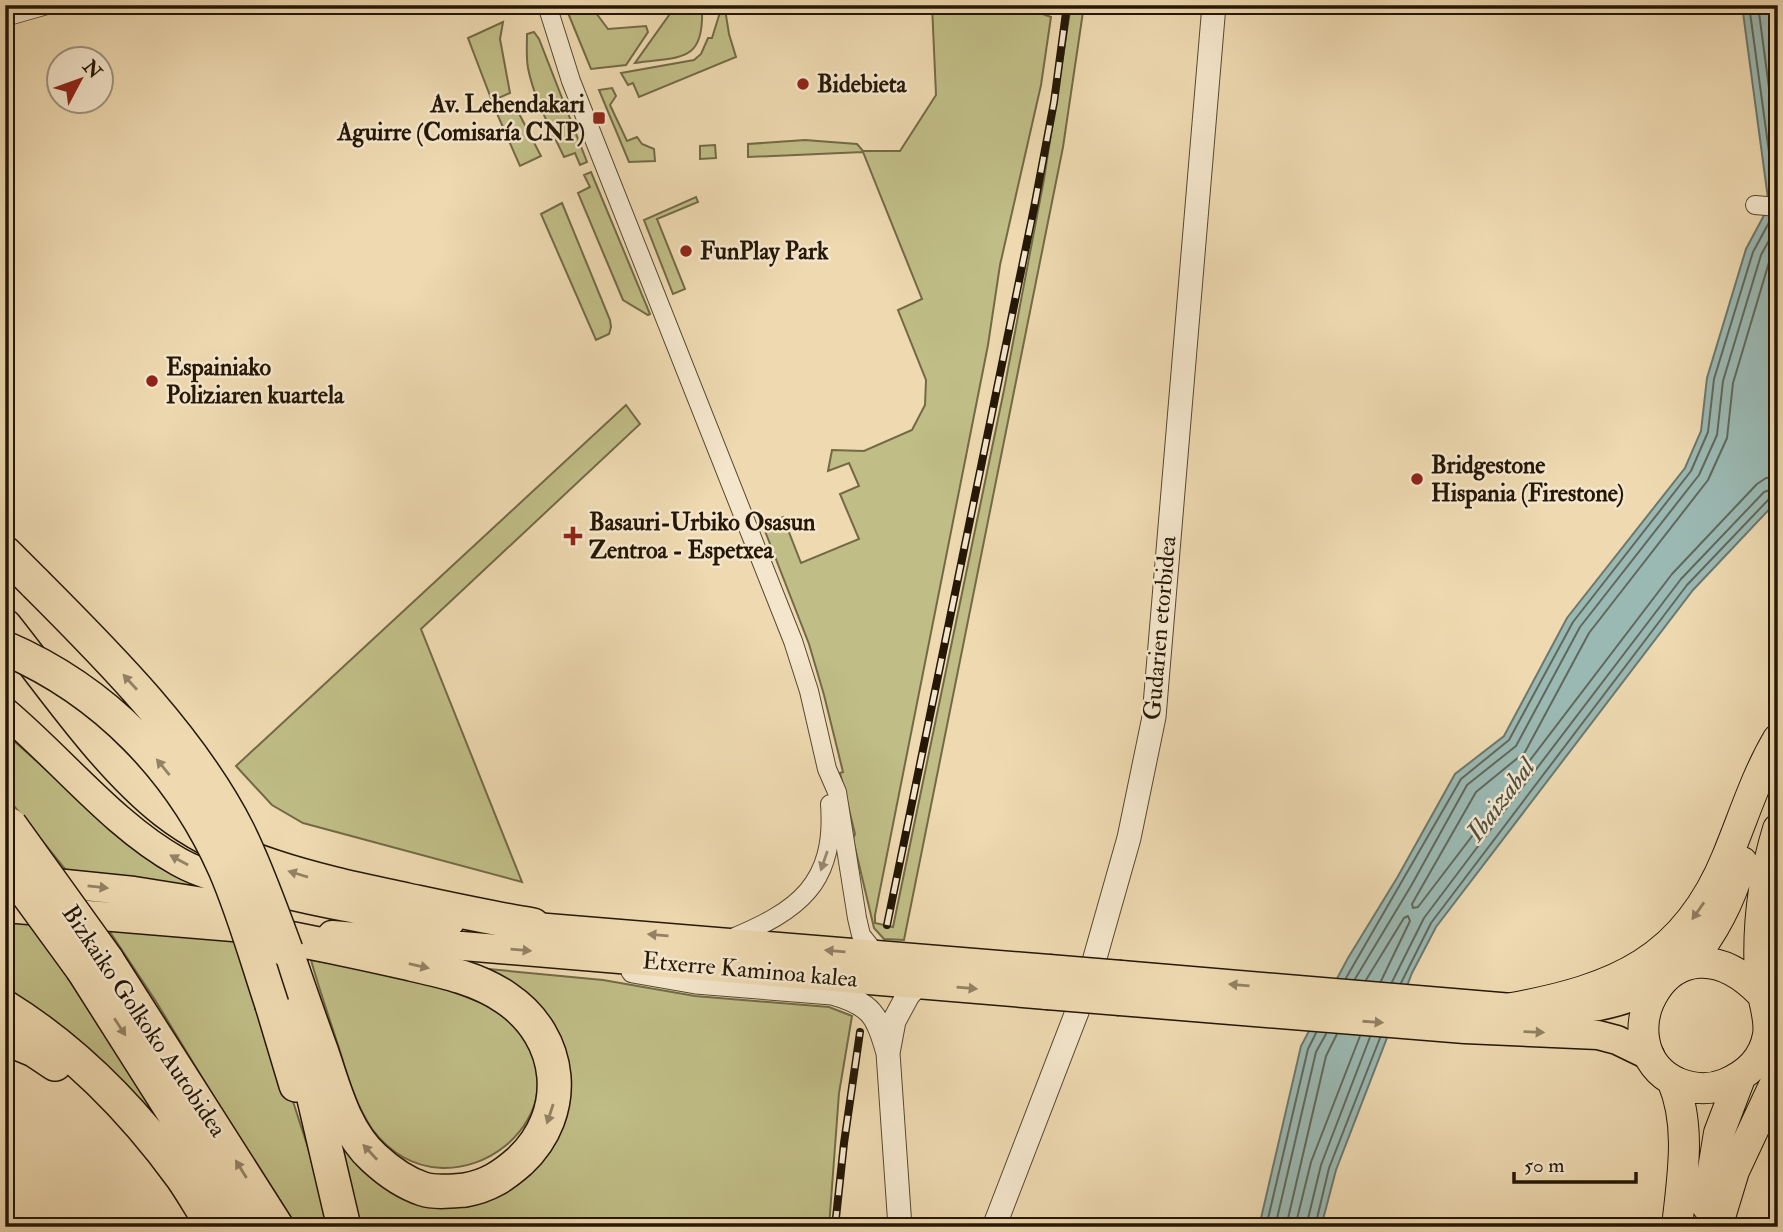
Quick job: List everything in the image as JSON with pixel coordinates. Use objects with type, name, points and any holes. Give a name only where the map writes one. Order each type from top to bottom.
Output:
[{"type":"highway","points":[[5,556],[89,637],[138,692],[199,768],[238,831],[286,950],[343,1111],[358,1139],[373,1157],[400,1178],[425,1190],[454,1191],[481,1187],[504,1175],[533,1148],[548,1122],[555,1097],[555,1073],[547,1044],[540,1032],[505,996],[472,980],[428,968],[345,948],[232,928]]},
{"type":"highway","points":[[5,626],[114,762],[140,789],[190,828],[253,859],[312,878],[477,916],[533,925]]},
{"type":"highway","points":[[5,648],[59,676],[118,719],[154,756],[199,817],[238,902],[272,1005],[312,1142],[344,1227]]},
{"type":"highway","points":[[1512,1008],[1584,992],[1623,977],[1657,955],[1681,932],[1705,901],[1726,859],[1760,770],[1778,739]]},
{"type":"highway","points":[[1688,964],[1713,932],[1726,908],[1750,840],[1778,744]]},
{"type":"highway","name":"Bizkaiko Golkoko Autobidea","points":[[8,822],[95,965],[246,1227]]},
{"type":"highway","points":[[1761,993],[1745,976],[1728,967],[1708,962],[1688,964],[1676,970],[1655,988],[1643,1023],[1650,1056],[1660,1071],[1672,1080],[1688,1087],[1705,1088],[1720,1086],[1740,1078],[1751,1069],[1764,1050],[1769,1033],[1767,1012],[1761,993],[1761,906],[1769,859],[1778,830]]},
{"type":"highway","name":"Bizkaiko Golkoko Autobidea","points":[[5,863],[95,965],[277,1227]]},
{"type":"highway","points":[[286,950],[305,1063],[344,1227]]},
{"type":"highway","points":[[5,1007],[68,1053],[133,1115],[183,1178],[213,1224]]},
{"type":"highway","points":[[5,1038],[45,1058],[98,1097],[125,1122],[213,1224]]},
{"type":"highway","points":[[1717,1227],[1734,1171],[1778,1077]]},
{"type":"highway","points":[[1705,1227],[1719,1133],[1740,1078]]},
{"type":"highway","points":[[1672,1080],[1683,1124],[1683,1167],[1677,1227]]},
{"type":"main road","name":"Etxerre Kaminoa kalea","points":[[5,712],[131,829],[179,862],[214,877],[311,901],[398,917],[476,924],[533,925],[876,954],[1048,982]]},
{"type":"main road","points":[[5,878],[188,898],[453,944]]},
{"type":"main road","points":[[5,908],[453,944]]},
{"type":"main road","name":"Etxerre Kaminoa kalea","points":[[453,944],[918,984],[1048,982]]},
{"type":"main road","points":[[1048,982],[1466,1017],[1598,1035],[1617,1040],[1650,1056]]},
{"type":"main road","points":[[1466,1017],[1512,1008],[1576,1011],[1611,1004],[1655,988]]},
{"type":"street","points":[[5,17],[47,5]]},
{"type":"street","points":[[535,5],[570,81],[793,641],[809,691],[827,769],[830,838],[822,868],[813,885],[789,910],[726,941]]},
{"type":"street","points":[[547,5],[570,81]]},
{"type":"street","name":"Gudarien etorbidea","points":[[994,1227],[1087,986],[1129,838],[1154,717],[1214,5]]},
{"type":"street","points":[[1755,205],[1778,207]]},
{"type":"street","points":[[827,769],[837,792],[861,935],[876,954]]},
{"type":"street","points":[[605,958],[633,971],[664,977],[844,996],[864,1006],[876,1017],[888,1053]]},
{"type":"street","points":[[900,1227],[888,1053],[894,1021],[908,995],[918,984]]},
{"type":"shaded area","points":[[932,5],[975,5],[988,9],[994,5],[1029,5],[1034,11],[1051,17],[1041,85],[1000,265],[988,345],[875,915],[875,923],[893,927],[1004,390],[1044,179],[1071,5],[1084,5],[1063,147],[904,940],[884,939],[874,928],[853,839],[855,834],[840,773],[843,772],[824,695],[809,644],[765,531],[768,523],[783,517],[801,563],[859,539],[840,494],[859,486],[849,463],[828,471],[832,450],[864,451],[912,430],[925,405],[926,380],[898,310],[922,299],[863,152],[748,157],[748,144],[805,140],[857,144],[863,151],[900,151],[936,95]]},
{"type":"shaded area","points":[[593,9],[608,29],[646,26],[648,32],[626,65],[591,69],[568,13]]},
{"type":"shaded area","points":[[721,9],[725,9],[736,57],[639,97],[633,83],[628,85],[621,73],[694,60],[701,54],[708,38],[712,38]]},
{"type":"shaded area","points":[[702,10],[699,40],[693,49],[676,57],[635,63],[672,11]]},
{"type":"shaded area","points":[[503,22],[500,39],[510,93],[492,101],[468,38]]},
{"type":"shaded area","points":[[534,32],[587,162],[580,165],[575,153],[564,157],[534,91],[528,68],[527,34]]},
{"type":"shaded area","points":[[612,88],[616,96],[610,105],[627,141],[637,137],[642,144],[654,149],[655,161],[629,162],[599,90]]},
{"type":"shaded area","points":[[512,100],[541,156],[520,166],[495,109]]},
{"type":"shaded area","points":[[715,145],[716,158],[700,159],[700,146]]},
{"type":"shaded area","points":[[591,172],[650,314],[648,315],[623,300],[578,193],[590,187],[584,175]]},
{"type":"shaded area","points":[[696,197],[698,202],[657,219],[685,289],[673,294],[644,220]]},
{"type":"shaded area","points":[[562,203],[610,320],[609,334],[596,340],[541,214]]},
{"type":"shaded area","points":[[626,405],[640,424],[421,629],[522,882],[303,823],[272,805],[236,766]]},
{"type":"shaded area","points":[[5,733],[67,788],[216,891],[69,874],[5,795]]},
{"type":"shaded area","points":[[5,922],[29,922],[98,1021],[189,1166],[5,996]]},
{"type":"shaded area","points":[[108,929],[241,941],[310,1154],[337,1227],[293,1227],[155,1000]]},
{"type":"shaded area","points":[[311,960],[385,974],[442,989],[490,1008],[507,1019],[532,1054],[538,1088],[527,1120],[505,1146],[475,1163],[440,1168],[404,1157],[372,1129],[361,1109],[348,1078]]},
{"type":"shaded area","points":[[478,968],[603,980],[695,996],[829,1007],[852,1016],[839,1093],[829,1227],[359,1227],[338,1140],[454,1206],[569,1098]]},
{"type":"water","name":"Ibaizabal","points":[[1742,5],[1778,5],[1778,500],[1693,590],[1436,927],[1412,973],[1336,1170],[1321,1227],[1259,1227],[1301,1046],[1348,958],[1397,878],[1455,774],[1504,736],[1567,618],[1685,468],[1701,431],[1707,378],[1746,249],[1769,206]]},
{"type":"railway","points":[[887,925],[1034,208],[1054,102],[1067,5]]},
{"type":"railway","points":[[835,1227],[860,1032]]},
{"type":"place","name":"Bidebieta","points":[[803,84]]},
{"type":"place","name":"Av. Lehendakari Aguirre (Comisaría CNP)","points":[[599,118]]},
{"type":"place","name":"FunPlay Park","points":[[686,251]]},
{"type":"place","name":"Espainiako Poliziaren kuartela","points":[[152,381]]},
{"type":"place","name":"Bridgestone Hispania (Firestone)","points":[[1417,479]]},
{"type":"place","name":"Basauri-Urbiko Osasun Zentroa - Espetxea","points":[[573,536]]}]
